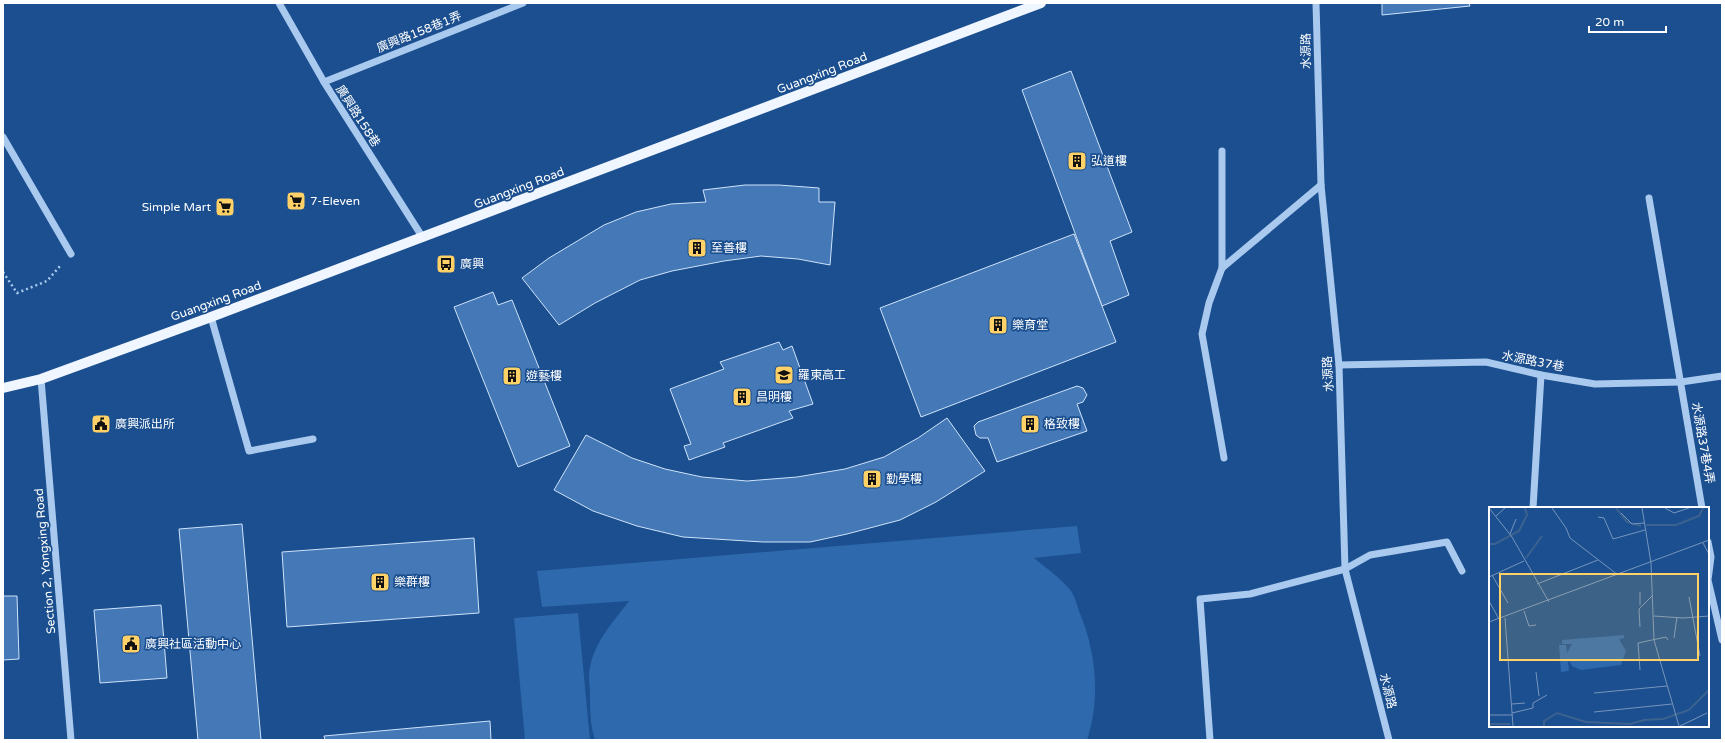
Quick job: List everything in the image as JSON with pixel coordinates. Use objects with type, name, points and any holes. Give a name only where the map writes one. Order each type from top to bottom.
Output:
[{"type":"main road","name":"Guangxing Road","points":[[3,388],[41,379],[211,317],[423,238],[1035,4]]},
{"type":"street","name":"廣興路158巷","points":[[279,3],[324,82],[423,238]]},
{"type":"street","name":"廣興路158巷1弄","points":[[324,82],[523,3]]},
{"type":"street","name":"水源路","points":[[1316,3],[1321,185],[1339,365],[1345,569],[1389,740]]},
{"type":"street","points":[[3,137],[71,254]]},
{"type":"street","points":[[1222,151],[1222,268],[1209,303],[1202,334],[1224,458]]},
{"type":"street","points":[[1222,268],[1321,185]]},
{"type":"street","name":"水源路37巷4弄","points":[[1649,198],[1702,507]]},
{"type":"street","points":[[211,317],[249,451],[313,439]]},
{"type":"street","name":"水源路37巷","points":[[1339,365],[1486,362],[1541,375],[1595,384],[1681,382],[1722,376]]},
{"type":"street","points":[[1533,507],[1541,375]]},
{"type":"street","name":"Section 2, Yongxing Road","points":[[41,379],[71,740]]},
{"type":"street","points":[[1210,740],[1200,598],[1250,594],[1345,569],[1370,555],[1447,542],[1462,571]]},
{"type":"street","points":[[1709,547],[1711,557],[1709,572]]},
{"type":"street","points":[[1709,584],[1722,640]]},
{"type":"path","points":[[3,272],[18,293],[47,281],[71,254]]},
{"type":"shaded area","points":[[1077,526],[1081,553],[1034,558],[1071,591],[1085,626],[1093,658],[1095,675],[1094,708],[1087,740],[595,740],[592,728],[589,677],[592,658],[611,624],[629,601],[542,607],[537,571]]},
{"type":"shaded area","points":[[578,613],[590,740],[525,740],[514,618]]},
{"type":"building","points":[[1382,3],[1469,3],[1470,6],[1382,15]]},
{"type":"building","name":"弘道樓","points":[[1071,71],[1132,232],[1110,241],[1129,295],[1102,306],[1022,90]]},
{"type":"building","name":"至善樓","points":[[745,185],[779,185],[819,188],[819,202],[835,202],[830,265],[798,259],[761,256],[724,261],[672,271],[640,280],[595,303],[559,325],[522,278],[549,258],[604,225],[636,212],[671,204],[706,202],[703,190]]},
{"type":"building","name":"樂育堂","points":[[1074,234],[1116,342],[921,417],[880,308]]},
{"type":"building","name":"遊藝樓","points":[[493,292],[498,305],[512,300],[570,446],[518,467],[454,307]]},
{"type":"building","name":"昌明樓","points":[[779,342],[783,350],[792,346],[813,404],[789,411],[793,418],[723,443],[725,447],[689,460],[684,446],[691,444],[670,389],[724,369],[720,362]]},
{"type":"building","name":"格致樓","points":[[1077,386],[1083,388],[1087,395],[1083,402],[1077,404],[1087,431],[997,462],[988,438],[980,438],[976,435],[974,426],[978,422]]},
{"type":"building","name":"勤學樓","points":[[947,418],[985,471],[936,502],[900,520],[810,542],[763,542],[683,537],[637,526],[593,511],[554,490],[586,435],[632,458],[665,469],[702,477],[747,481],[797,477],[845,469],[884,457],[918,438]]},
{"type":"building","points":[[242,524],[261,740],[198,740],[179,529]]},
{"type":"building","name":"樂群樓","points":[[474,538],[479,613],[287,627],[282,552]]},
{"type":"building","points":[[3,596],[17,596],[19,659],[3,660]]},
{"type":"building","name":"廣興社區活動中心","points":[[161,605],[167,678],[100,683],[94,610]]},
{"type":"building","points":[[490,721],[491,740],[325,740],[324,736]]},
{"type":"place","name":"弘道樓","points":[[1077,161]]},
{"type":"place","name":"7-Eleven","points":[[296,201]]},
{"type":"place","name":"Simple Mart","points":[[225,207]]},
{"type":"place","name":"至善樓","points":[[697,248]]},
{"type":"place","name":"廣興","points":[[446,264]]},
{"type":"place","name":"樂育堂","points":[[998,325]]},
{"type":"place","name":"羅東高工","points":[[784,375]]},
{"type":"place","name":"遊藝樓","points":[[512,376]]},
{"type":"place","name":"昌明樓","points":[[742,397]]},
{"type":"place","name":"廣興派出所","points":[[101,424]]},
{"type":"place","name":"格致樓","points":[[1030,424]]},
{"type":"place","name":"勤學樓","points":[[872,479]]},
{"type":"place","name":"樂群樓","points":[[380,582]]},
{"type":"place","name":"廣興社區活動中心","points":[[131,644]]}]
